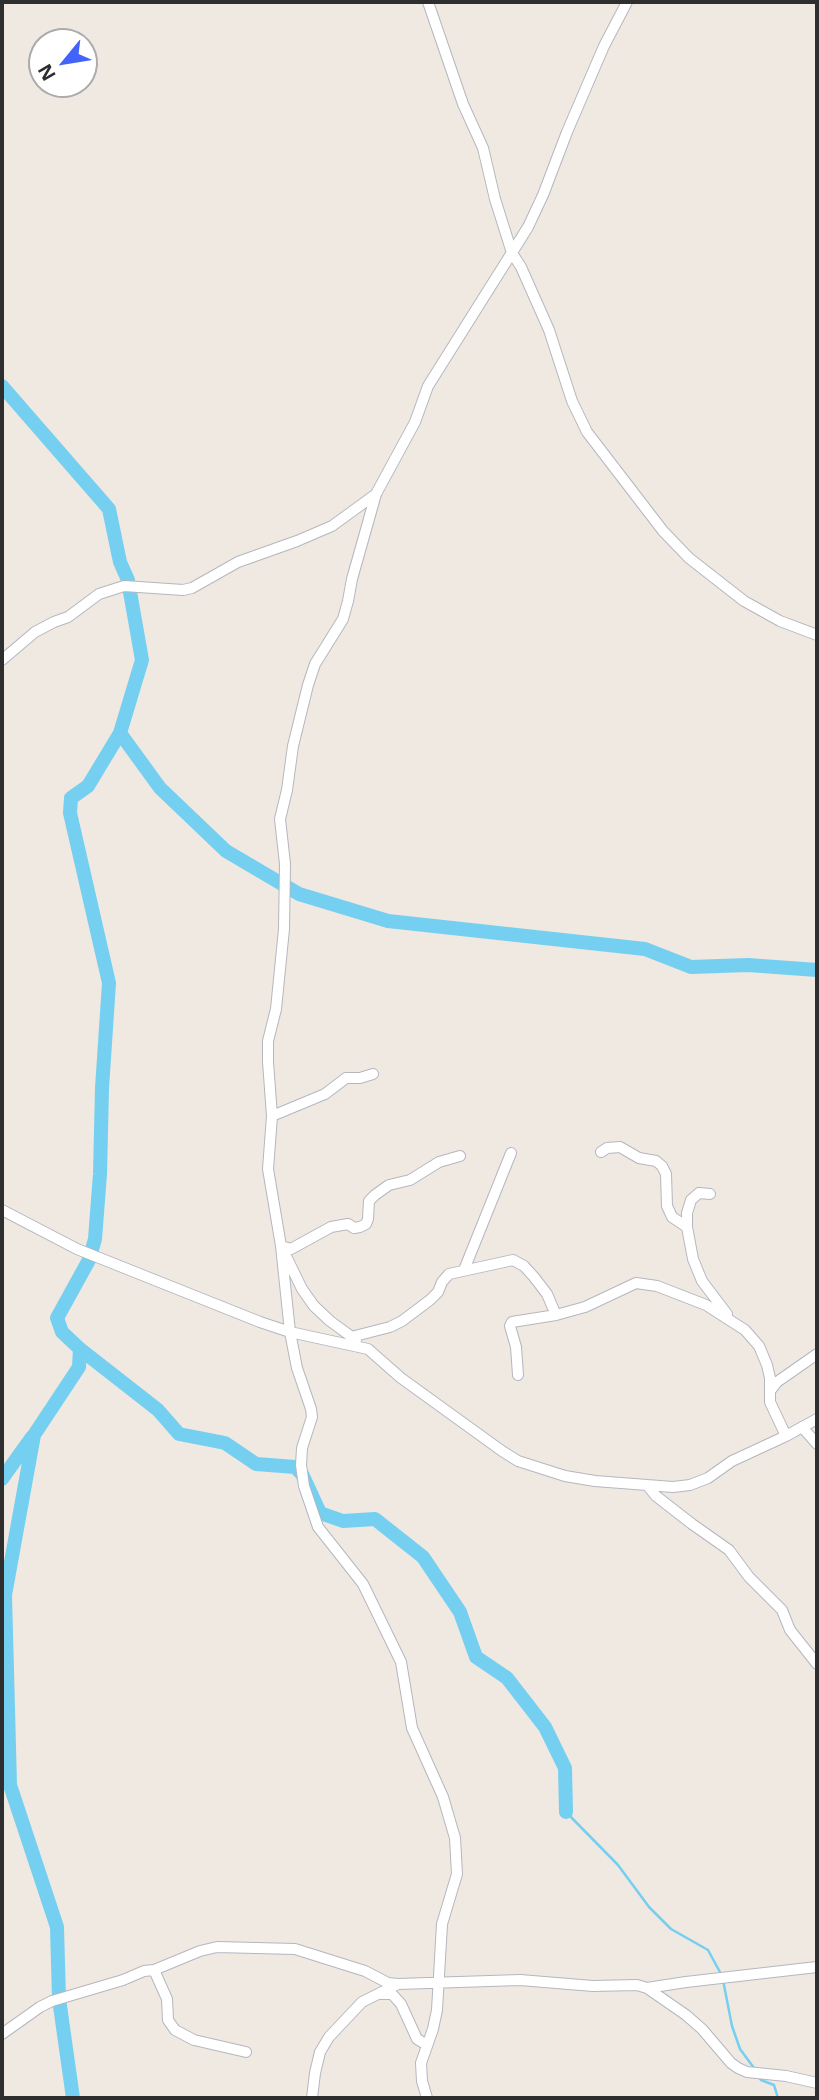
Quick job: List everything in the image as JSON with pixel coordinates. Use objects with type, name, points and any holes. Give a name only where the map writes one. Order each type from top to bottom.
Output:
[{"type":"street","points":[[428,2],[463,104],[484,148],[495,199],[512,253],[549,330],[572,401],[587,432],[663,531],[689,558],[744,601],[780,621],[817,635]]},
{"type":"street","points":[[427,2098],[421,2063],[437,2010],[442,1924],[457,1874],[454,1838],[443,1797],[412,1728],[404,1675],[393,1643],[363,1584],[318,1527],[304,1486],[302,1448],[312,1417],[299,1378],[290,1332],[281,1245],[268,1169],[272,1116],[268,1041],[276,1009],[284,929],[285,864],[280,819],[293,746],[308,685],[315,664],[343,619],[376,494],[415,422],[428,386],[512,253],[540,203],[596,66],[627,2]]},
{"type":"street","points":[[2,660],[35,632],[68,617],[99,594],[124,586],[183,590],[192,588],[238,562],[332,526],[376,494]]},
{"type":"street","points":[[272,1116],[325,1094],[346,1078],[373,1074]]},
{"type":"street","points":[[601,1153],[607,1147],[620,1147],[639,1158],[656,1161],[662,1166],[666,1174],[667,1206],[672,1217],[687,1227]]},
{"type":"street","points":[[464,1270],[511,1153]]},
{"type":"street","points":[[281,1245],[291,1249],[331,1227],[348,1224],[354,1228],[360,1227],[366,1224],[369,1201],[389,1185],[410,1180],[439,1162],[460,1156]]},
{"type":"street","points":[[710,1194],[699,1193],[691,1200],[687,1227],[693,1258],[702,1280],[730,1319]]},
{"type":"street","points":[[2,1210],[77,1249],[260,1322],[290,1332],[368,1349]]},
{"type":"street","points":[[281,1245],[302,1289],[314,1306],[330,1321],[423,1394],[518,1461],[565,1476],[673,1487],[698,1483],[732,1461],[817,1419]]},
{"type":"street","points":[[351,1337],[390,1327],[402,1321],[430,1300],[449,1274],[513,1260],[524,1266],[534,1277],[547,1294],[556,1315]]},
{"type":"street","points":[[518,1375],[516,1347],[510,1326],[512,1322],[585,1307],[636,1283],[657,1286],[706,1305],[730,1319],[745,1330],[759,1346],[770,1378],[770,1402],[786,1436]]},
{"type":"street","points":[[770,1391],[777,1382],[817,1354]]},
{"type":"street","points":[[803,1427],[817,1444]]},
{"type":"street","points":[[647,1485],[656,1496],[729,1550],[749,1577],[782,1610],[790,1630],[817,1664]]},
{"type":"street","points":[[2,2034],[52,2001],[154,1970],[200,1951],[217,1947],[282,1948],[305,1952],[365,1971],[388,1983],[543,1981],[593,1986],[637,1985],[647,1988],[686,2015],[738,2068],[747,2072],[786,2076],[817,2083]]},
{"type":"street","points":[[647,1988],[817,1967]]},
{"type":"street","points":[[154,1970],[167,1999],[169,2020],[175,2030],[194,2040],[246,2052]]},
{"type":"street","points":[[312,2098],[320,2052],[329,2037],[362,2002],[398,1984]]},
{"type":"street","points":[[377,1994],[392,1994],[401,2004],[417,2039],[427,2045]]},
{"type":"waterway","points":[[2,386],[109,509],[120,562],[128,580]]},
{"type":"waterway","points":[[73,2098],[59,1999],[57,1927],[10,1785],[5,1595],[34,1435],[79,1367],[80,1349],[62,1332],[57,1318],[89,1260],[95,1239],[109,983],[70,813],[71,798],[88,786],[120,733],[142,660],[130,592]]},
{"type":"waterway","points":[[120,733],[160,788],[226,851],[299,894],[388,921],[645,949],[691,967],[748,965],[817,970]]},
{"type":"waterway","points":[[80,1349],[158,1410],[179,1434],[225,1443],[256,1464],[295,1467],[302,1474],[320,1513],[343,1521],[375,1519],[423,1557],[460,1612],[476,1657],[507,1678],[545,1727],[565,1768],[566,1812]]},
{"type":"waterway","points":[[2,1479],[32,1437]]},
{"type":"waterway","points":[[566,1812],[618,1865],[649,1907],[671,1929],[708,1950],[721,1974]]},
{"type":"waterway","points":[[723,1980],[732,2026],[740,2049],[754,2068]]},
{"type":"waterway","points":[[759,2077],[774,2085],[778,2098]]}]
